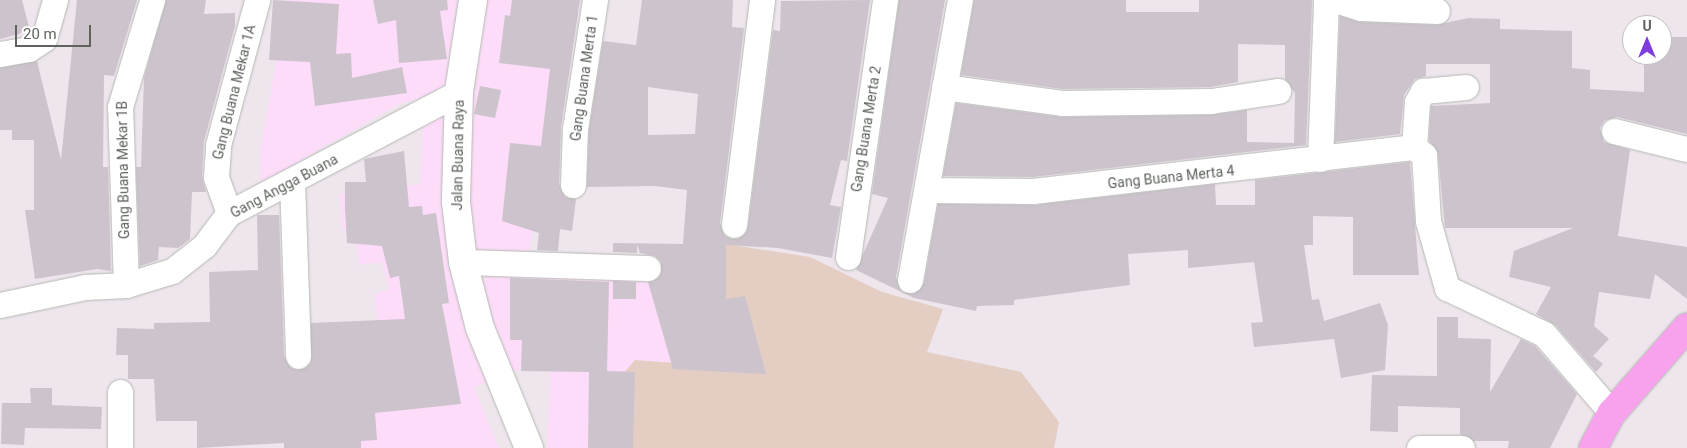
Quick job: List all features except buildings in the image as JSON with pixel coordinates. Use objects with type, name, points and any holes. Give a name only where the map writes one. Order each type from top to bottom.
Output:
[{"type":"highway","points":[[1593,448],[1612,413],[1687,327]]},
{"type":"street","points":[[0,54],[28,49],[44,39],[55,0]]},
{"type":"street","name":"Gang Buana Mekar 1B","points":[[126,285],[120,107],[152,0]]},
{"type":"street","name":"Gang Buana Mekar 1A","points":[[229,213],[216,177],[218,146],[257,0]]},
{"type":"street","name":"Jalan Buana Raya","points":[[473,0],[459,92],[456,202],[464,262],[480,328],[530,448]]},
{"type":"street","name":"Gang Buana Merta 1","points":[[573,185],[575,130],[595,0]]},
{"type":"street","points":[[734,225],[762,0]]},
{"type":"street","name":"Gang Buana Merta 2","points":[[848,257],[885,0]]},
{"type":"street","points":[[910,280],[960,0]]},
{"type":"street","points":[[1320,159],[1326,0]]},
{"type":"street","points":[[1336,0],[1361,8],[1436,12]]},
{"type":"street","points":[[944,87],[1062,103],[1211,101],[1278,91]]},
{"type":"street","points":[[1466,87],[1423,91],[1417,102],[1414,147],[1424,155],[1428,221],[1447,288],[1544,334],[1612,413]]},
{"type":"street","name":"Gang Angga Buana","points":[[2,298],[85,287],[126,285],[172,272],[204,246],[229,213],[459,92]]},
{"type":"street","points":[[1614,131],[1687,149]]},
{"type":"street","name":"Gang Buana Merta 4","points":[[927,190],[1034,191],[1414,147]]},
{"type":"street","points":[[292,181],[298,356]]},
{"type":"street","points":[[464,262],[648,268]]},
{"type":"street","points":[[120,392],[120,448]]},
{"type":"street","points":[[1419,448],[1462,448]]},
{"type":"shaded area","points":[[287,0],[562,0],[529,254],[619,271],[708,275],[729,367],[598,448],[547,448],[551,358],[474,387],[499,448],[338,448],[381,343],[374,295],[389,289],[382,262],[359,265],[354,230],[343,230],[339,194],[420,184],[424,97],[399,104],[261,183],[260,152]]},
{"type":"shaded area","points":[[700,240],[810,257],[882,292],[943,309],[927,352],[1021,372],[1059,422],[1054,448],[598,448],[620,377],[635,360],[729,367]]}]
